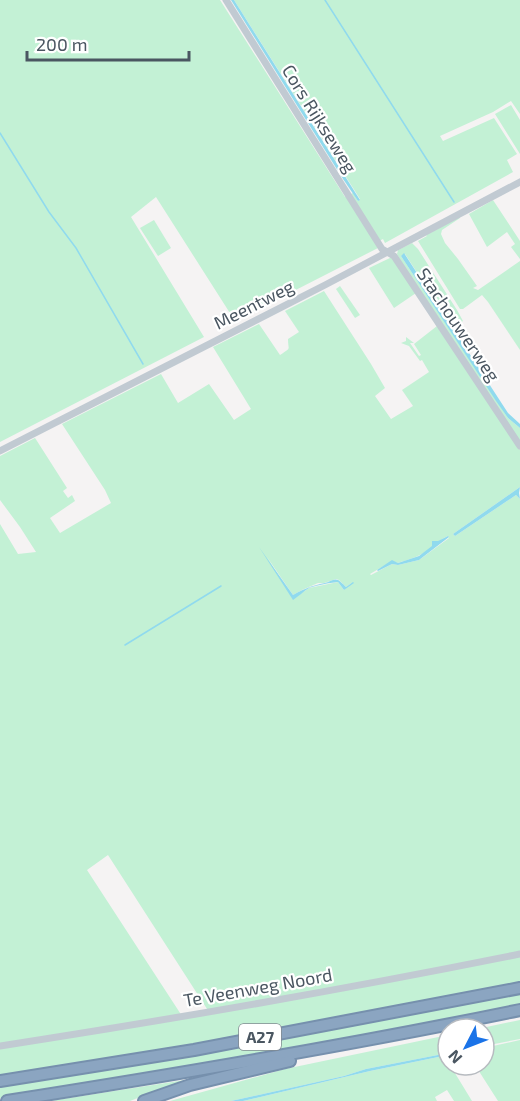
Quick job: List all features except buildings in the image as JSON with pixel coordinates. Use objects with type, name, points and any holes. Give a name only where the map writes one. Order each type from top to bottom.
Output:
[{"type":"highway","name":"A27","points":[[0,1081],[194,1050],[520,988]]},
{"type":"highway","name":"A27","points":[[144,1101],[190,1085],[395,1036],[520,1010]]},
{"type":"highway","name":"A27","points":[[8,1101],[395,1036]]},
{"type":"street","name":"Cors Rijkseweg","points":[[226,0],[382,249],[388,253]]},
{"type":"street","name":"Meentweg","points":[[0,451],[388,253],[520,182]]},
{"type":"street","name":"Stachouwerweg","points":[[388,253],[394,256],[520,446]]},
{"type":"street","name":"Te Veenweg Noord","points":[[0,1046],[310,995],[520,954]]},
{"type":"green space","points":[[0,0],[220,0],[345,197],[353,193],[358,201],[360,199],[234,0],[520,0],[520,114],[511,101],[493,112],[440,136],[443,141],[494,118],[517,154],[507,160],[513,172],[385,243],[383,239],[375,243],[378,248],[235,321],[156,197],[131,217],[204,337],[0,442]]},
{"type":"green space","points":[[511,105],[520,120],[520,154],[495,114]]},
{"type":"green space","points":[[493,200],[520,241],[520,259],[511,247],[515,244],[507,232],[487,247],[469,214]]},
{"type":"green space","points":[[460,217],[442,230],[441,234],[445,243],[477,286],[473,288],[478,290],[520,261],[520,350],[482,295],[460,309],[418,241]]},
{"type":"green space","points":[[154,220],[171,248],[158,256],[140,228]]},
{"type":"green space","points":[[412,243],[463,321],[453,328],[405,254],[401,256],[508,418],[520,428],[520,443],[397,254],[398,250]]},
{"type":"green space","points":[[392,257],[416,293],[394,308],[369,268]]},
{"type":"green space","points":[[340,286],[360,315],[355,318],[336,289]]},
{"type":"green space","points":[[324,291],[385,388],[375,396],[391,419],[413,406],[402,390],[429,372],[409,346],[401,343],[406,341],[406,337],[414,343],[410,343],[419,356],[421,355],[414,344],[437,326],[520,450],[520,487],[453,534],[455,536],[516,495],[520,499],[520,952],[209,1012],[108,855],[87,870],[182,1016],[0,1045],[0,524],[18,554],[36,552],[0,500],[0,456],[35,438],[67,488],[63,491],[68,498],[72,495],[75,501],[50,518],[60,533],[111,503],[62,424],[161,374],[178,403],[209,384],[234,420],[251,409],[213,347],[259,324],[280,355],[288,348],[288,339],[299,332],[285,311]],"holes":[[[448,536],[449,538],[419,560],[398,565],[392,564],[370,574],[392,561],[398,563],[420,555]],[[267,557],[293,595],[318,583],[336,579],[346,587],[353,582],[344,590],[338,582],[309,588],[293,599]]]},
{"type":"green space","points":[[520,955],[520,983],[196,1044],[0,1075],[0,1047]]},
{"type":"green space","points":[[520,992],[520,1007],[472,1017],[436,1017],[436,1024],[108,1082],[0,1098],[0,1083]]},
{"type":"green space","points":[[520,1020],[520,1039],[496,1044],[496,1025]]},
{"type":"green space","points":[[436,1038],[436,1055],[366,1069],[231,1101],[170,1101],[285,1069]]},
{"type":"green space","points":[[520,1040],[520,1101],[498,1101],[483,1077],[496,1077],[496,1045]]},
{"type":"green space","points":[[436,1057],[436,1077],[457,1077],[472,1101],[454,1101],[447,1090],[435,1097],[437,1101],[243,1101]]},
{"type":"green space","points":[[198,1078],[130,1101],[50,1101]]},
{"type":"water","points":[[231,0],[234,0],[360,200],[358,201],[343,179]]},
{"type":"water","points":[[404,253],[508,413],[520,424],[520,428],[508,418],[496,401],[401,256]]},
{"type":"water","points":[[520,487],[520,499],[516,495],[455,536],[453,534]]},
{"type":"water","points":[[448,536],[419,560],[398,565],[392,564],[377,570],[392,560],[398,563],[419,556],[432,546],[432,541]]},
{"type":"water","points":[[259,547],[293,595],[309,588],[293,600]]},
{"type":"water","points":[[333,580],[339,580],[346,587],[354,583],[344,590],[338,582],[316,586]]},
{"type":"water","points":[[436,1055],[436,1057],[243,1101],[231,1101],[344,1076],[366,1069]]},
{"type":"waterway","points":[[325,0],[454,202]]},
{"type":"waterway","points":[[0,133],[49,212],[76,248],[143,364]]},
{"type":"waterway","points":[[125,645],[221,586]]}]
